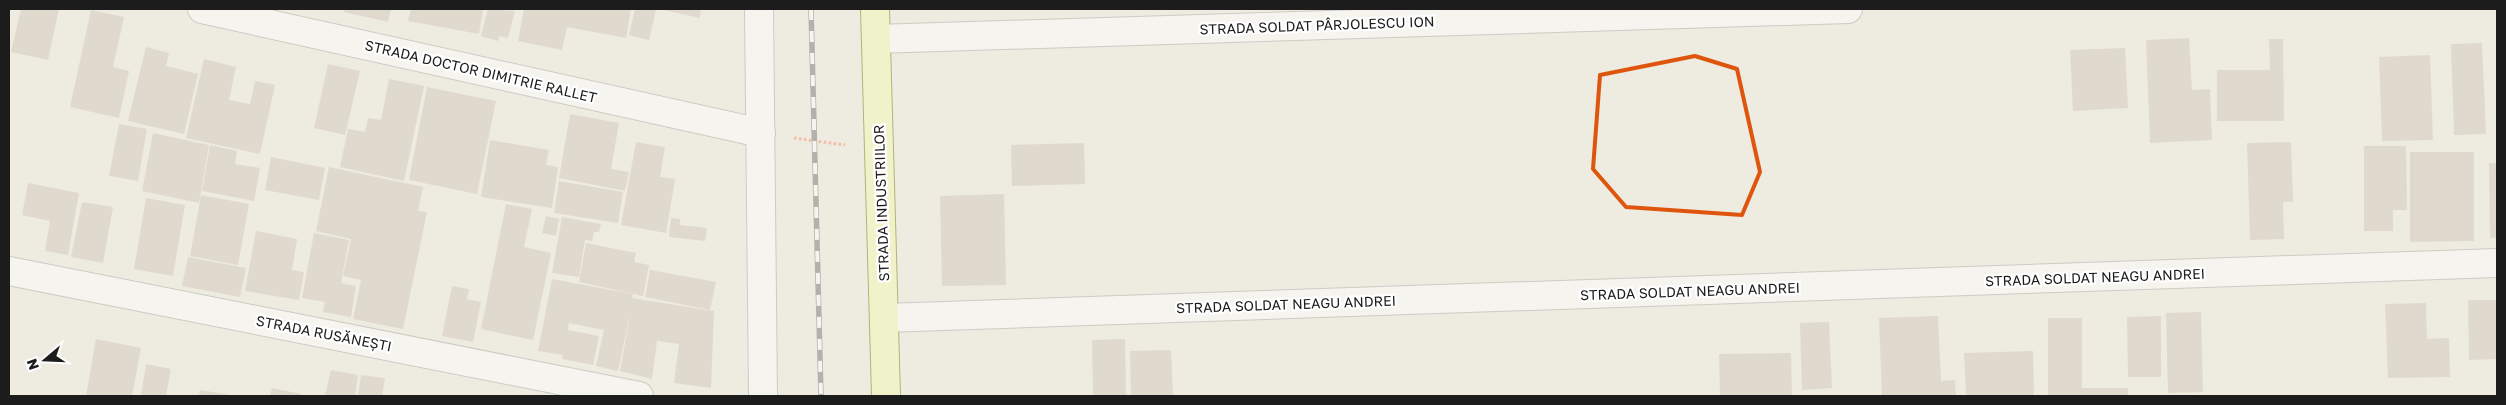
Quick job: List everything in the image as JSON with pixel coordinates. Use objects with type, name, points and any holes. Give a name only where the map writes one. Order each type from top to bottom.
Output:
[{"type":"main road","name":"STRADA INDUSTRIILOR","points":[[875,9],[886,396]]},
{"type":"street","name":"STRADA DOCTOR DIMITRIE RALLET","points":[[202,9],[761,133]]},
{"type":"street","points":[[760,9],[763,396]]},
{"type":"street","name":"STRADA SOLDAT PÂRJOLESCU ION","points":[[876,39],[1848,9]]},
{"type":"street","name":"STRADA SOLDAT NEAGU ANDREI","points":[[884,318],[2497,263]]},
{"type":"street","name":"STRADA RUSĂNEȘTI","points":[[9,271],[640,396]]},
{"type":"path","points":[[761,133],[879,150]]},
{"type":"highlighted area","points":[[1695,56],[1737,69],[1760,172],[1742,215],[1626,207],[1593,169],[1600,75]]},
{"type":"building","points":[[21,9],[59,9],[48,60],[11,52]]},
{"type":"building","points":[[345,9],[391,9],[388,22],[344,12]]},
{"type":"building","points":[[411,9],[483,9],[479,34],[408,21]]},
{"type":"building","points":[[488,9],[515,11],[508,38],[499,36],[498,41],[481,36]]},
{"type":"building","points":[[524,9],[631,9],[626,38],[567,27],[562,50],[518,41]]},
{"type":"building","points":[[635,9],[656,10],[649,40],[629,35]]},
{"type":"building","points":[[660,9],[701,9],[700,18]]},
{"type":"building","points":[[91,10],[124,17],[113,67],[129,71],[119,118],[70,107]]},
{"type":"building","points":[[2189,38],[2192,90],[2210,89],[2212,140],[2150,143],[2146,40]]},
{"type":"building","points":[[2269,39],[2283,39],[2284,121],[2217,121],[2217,70],[2270,70]]},
{"type":"building","points":[[2482,43],[2486,134],[2454,135],[2451,44]]},
{"type":"building","points":[[146,47],[169,53],[166,66],[198,74],[184,134],[128,121]]},
{"type":"building","points":[[2125,48],[2128,108],[2073,111],[2070,50]]},
{"type":"building","points":[[2430,55],[2433,140],[2382,141],[2379,57]]},
{"type":"building","points":[[204,59],[236,67],[229,100],[250,104],[255,81],[275,85],[260,154],[186,138]]},
{"type":"building","points":[[328,64],[360,71],[345,135],[314,128]]},
{"type":"building","points":[[389,79],[424,86],[404,181],[340,167],[348,129],[365,132],[368,118],[381,120]]},
{"type":"building","points":[[427,87],[496,101],[477,194],[409,180]]},
{"type":"building","points":[[570,114],[619,123],[611,169],[629,172],[625,191],[559,178]]},
{"type":"building","points":[[119,124],[147,129],[138,181],[109,176]]},
{"type":"building","points":[[153,133],[209,145],[199,203],[142,191]]},
{"type":"building","points":[[490,140],[549,150],[546,165],[558,167],[552,208],[481,197]]},
{"type":"building","points":[[636,142],[665,147],[660,177],[675,179],[666,233],[621,225]]},
{"type":"building","points":[[2291,142],[2293,202],[2283,202],[2284,239],[2250,240],[2247,143]]},
{"type":"building","points":[[1084,143],[1085,184],[1012,186],[1011,145]]},
{"type":"building","points":[[210,145],[237,151],[235,164],[260,168],[254,201],[202,191]]},
{"type":"building","points":[[2364,146],[2406,146],[2407,210],[2393,210],[2393,231],[2364,231]]},
{"type":"building","points":[[2410,152],[2474,152],[2474,241],[2410,242]]},
{"type":"building","points":[[271,157],[325,168],[319,200],[265,190]]},
{"type":"building","points":[[2489,163],[2497,163],[2497,238],[2490,238]]},
{"type":"building","points":[[329,167],[423,187],[418,211],[427,212],[403,329],[353,319],[361,280],[343,276],[351,239],[316,231]]},
{"type":"building","points":[[559,181],[623,192],[618,223],[554,213]]},
{"type":"building","points":[[28,183],[79,193],[68,255],[45,251],[50,221],[22,215]]},
{"type":"building","points":[[1004,194],[1006,285],[942,286],[940,196]]},
{"type":"building","points":[[201,195],[249,204],[238,265],[190,256]]},
{"type":"building","points":[[146,198],[185,205],[173,276],[134,269]]},
{"type":"building","points":[[82,202],[113,207],[103,263],[71,257]]},
{"type":"building","points":[[506,204],[532,209],[524,247],[551,253],[533,340],[481,329]]},
{"type":"building","points":[[546,216],[559,219],[556,236],[542,233]]},
{"type":"building","points":[[562,217],[601,224],[599,232],[594,232],[592,241],[585,240],[579,277],[552,273]]},
{"type":"building","points":[[671,218],[680,219],[680,225],[707,228],[705,241],[669,237]]},
{"type":"building","points":[[256,231],[297,239],[292,270],[304,272],[299,300],[245,291]]},
{"type":"building","points":[[314,233],[349,240],[341,283],[356,286],[351,317],[323,312],[325,302],[302,298]]},
{"type":"building","points":[[586,243],[636,253],[634,262],[649,265],[643,296],[579,282]]},
{"type":"building","points":[[188,257],[246,268],[240,297],[182,286]]},
{"type":"building","points":[[650,270],[716,282],[710,310],[645,297]]},
{"type":"building","points":[[552,279],[633,294],[632,298],[714,311],[711,388],[674,383],[679,344],[657,341],[652,379],[620,371],[631,309],[618,371],[596,366],[604,330],[569,323],[568,330],[599,336],[593,365],[562,359],[563,355],[538,351]]},
{"type":"building","points":[[452,286],[469,289],[467,299],[481,302],[473,342],[442,336]]},
{"type":"building","points":[[2468,300],[2497,300],[2497,359],[2469,360]]},
{"type":"building","points":[[2426,303],[2427,339],[2449,338],[2450,377],[2388,378],[2385,304]]},
{"type":"building","points":[[2201,312],[2203,392],[2168,393],[2166,313]]},
{"type":"building","points":[[1938,316],[1941,381],[1955,380],[1956,396],[1882,396],[1879,318]]},
{"type":"building","points":[[2161,316],[2161,377],[2128,377],[2127,317]]},
{"type":"building","points":[[2048,318],[2082,318],[2082,388],[2128,388],[2128,396],[2048,396]]},
{"type":"building","points":[[1829,322],[1832,388],[1802,390],[1800,323]]},
{"type":"building","points":[[96,339],[141,348],[132,396],[86,396]]},
{"type":"building","points":[[1125,339],[1126,396],[1093,396],[1092,340]]},
{"type":"building","points":[[1171,350],[1173,396],[1131,396],[1130,351]]},
{"type":"building","points":[[2033,351],[2034,396],[1966,396],[1964,353]]},
{"type":"building","points":[[1791,353],[1792,396],[1720,396],[1719,354]]},
{"type":"building","points":[[146,364],[171,369],[166,396],[141,396]]},
{"type":"building","points":[[331,370],[358,375],[355,396],[325,396]]},
{"type":"building","points":[[361,375],[385,378],[382,396],[358,396]]},
{"type":"building","points":[[272,388],[301,394],[301,396],[270,396]]},
{"type":"building","points":[[200,390],[230,395],[230,396],[199,396]]},
{"type":"railway","points":[[811,9],[821,396]]}]
